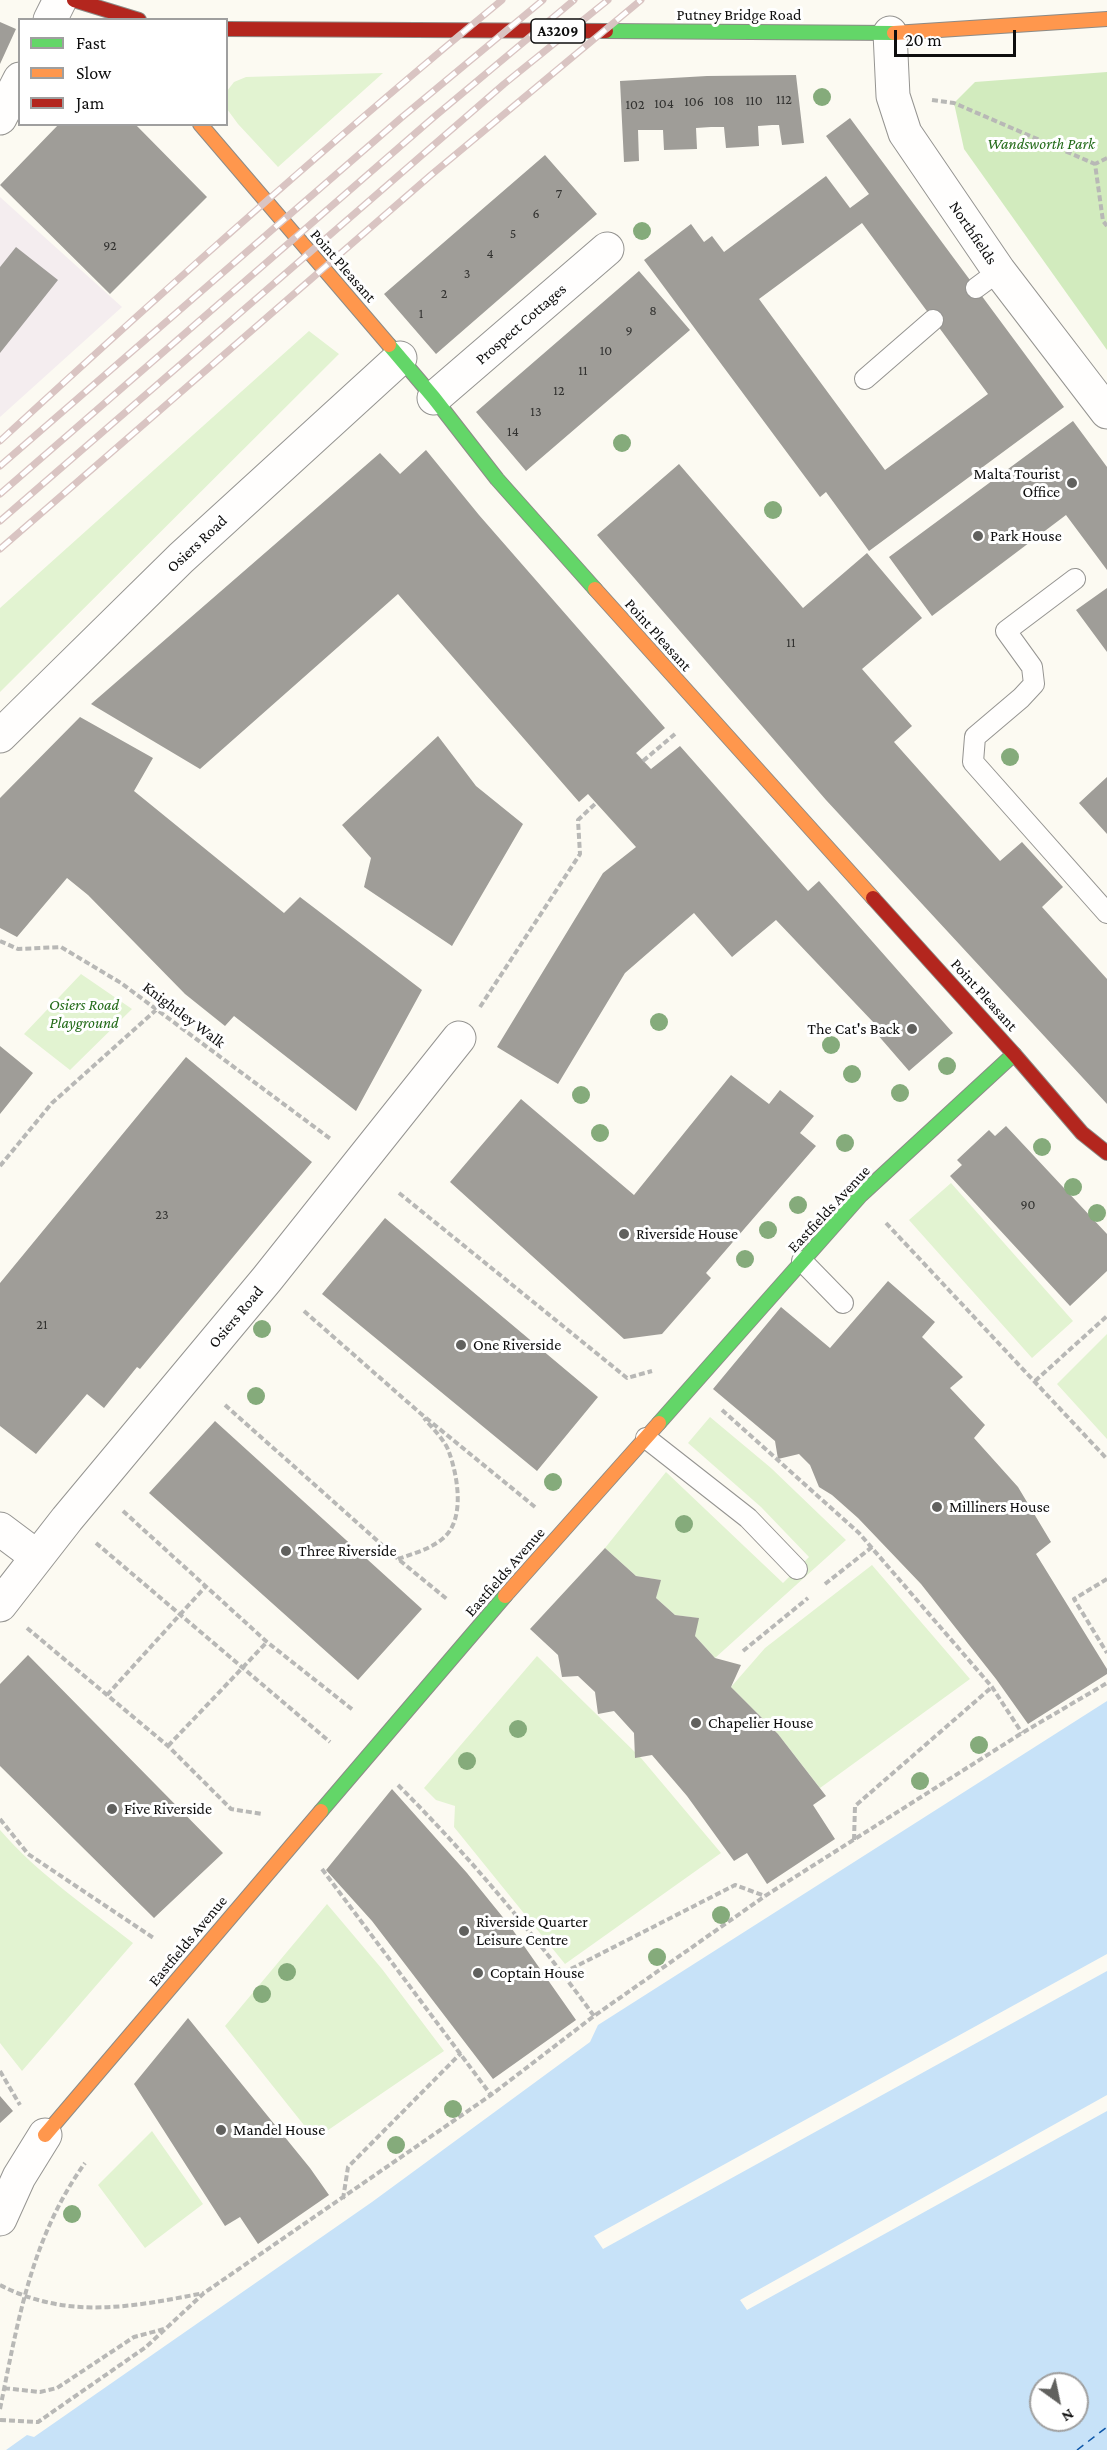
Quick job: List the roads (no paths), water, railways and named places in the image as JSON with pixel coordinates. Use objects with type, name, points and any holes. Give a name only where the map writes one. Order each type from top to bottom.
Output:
[{"type":"street","points":[[51,18],[60,0]]},
{"type":"street","points":[[74,0],[132,18]]},
{"type":"street","name":"Putney Bridge Road","points":[[228,29],[890,33],[1107,19]]},
{"type":"street","name":"Northfields","points":[[890,33],[893,96],[905,133],[987,279],[1107,412]]},
{"type":"street","points":[[0,118],[18,83]]},
{"type":"street","name":"Point Pleasant","points":[[202,126],[434,398],[505,488],[701,710],[1014,1054],[1082,1133],[1107,1153]]},
{"type":"street","name":"Prospect Cottages","points":[[434,398],[607,249]]},
{"type":"street","name":"Osiers Road","points":[[0,736],[181,558],[400,358]]},
{"type":"street","name":"Osiers Road","points":[[0,1605],[36,1556],[267,1279],[459,1038]]},
{"type":"street","name":"Eastfields Avenue","points":[[45,2135],[358,1766],[861,1195],[1014,1054]]},
{"type":"street","points":[[0,1529],[36,1556]]},
{"type":"street","points":[[0,2219],[19,2177],[45,2135]]},
{"type":"lane","points":[[865,379],[933,320]]},
{"type":"lane","points":[[1075,579],[1006,631],[1032,668],[1034,684],[975,737],[973,762],[1107,913]]},
{"type":"lane","points":[[802,1261],[843,1303]]},
{"type":"lane","points":[[646,1438],[748,1518],[797,1569]]},
{"type":"water","points":[[1107,1701],[1107,2450],[6,2450],[27,2435],[34,2437],[372,2202],[590,2042],[598,2025]]},
{"type":"railway","points":[[0,441],[248,217],[502,0]]},
{"type":"railway","points":[[0,466],[401,118],[543,0]]},
{"type":"railway","points":[[0,494],[434,117],[574,0]]},
{"type":"railway","points":[[0,521],[504,84],[608,0]]},
{"type":"railway","points":[[0,549],[431,175],[641,0]]},
{"type":"place","name":"Malta Tourist Office","points":[[1072,483]]},
{"type":"place","name":"Park House","points":[[978,536]]},
{"type":"place","name":"The Cat's Back","points":[[912,1029]]},
{"type":"place","name":"Riverside House","points":[[624,1234]]},
{"type":"place","name":"One Riverside","points":[[461,1345]]},
{"type":"place","name":"Milliners House","points":[[937,1507]]},
{"type":"place","name":"Three Riverside","points":[[286,1551]]},
{"type":"place","name":"Chapelier House","points":[[696,1723]]},
{"type":"place","name":"Five Riverside","points":[[112,1809]]},
{"type":"place","name":"Riverside Quarter Leisure Centre","points":[[464,1931]]},
{"type":"place","name":"Coptain House","points":[[478,1973]]},
{"type":"place","name":"Mandel House","points":[[221,2130]]},
{"type":"park label","name":"Wandsworth Park","points":[[1041,144]]},
{"type":"park label","name":"Osiers Road Playground","points":[[84,1014]]}]
